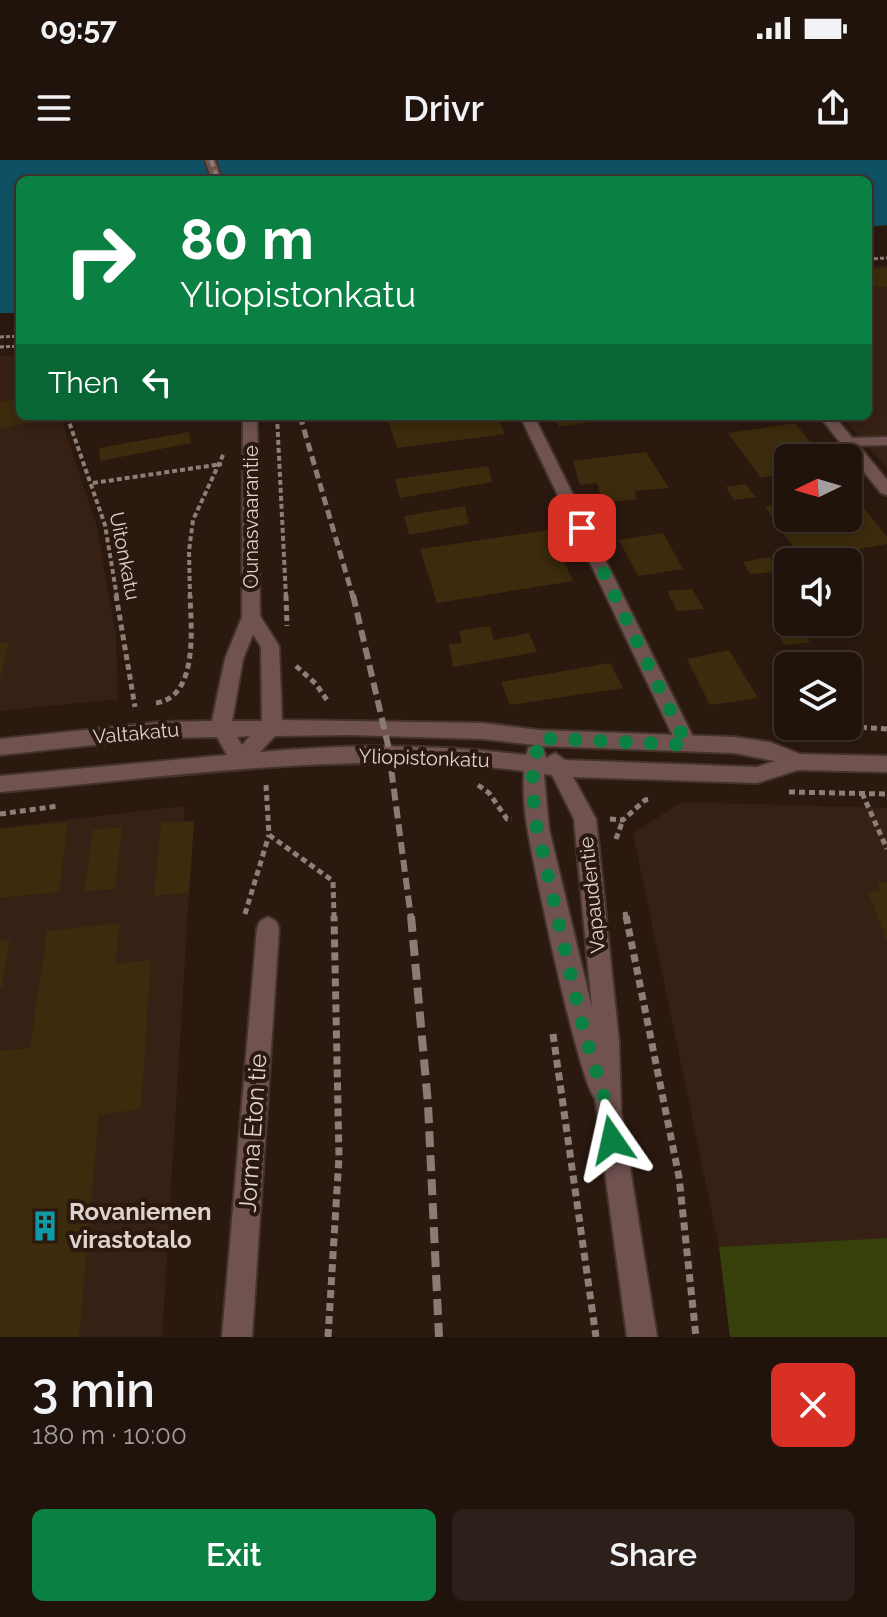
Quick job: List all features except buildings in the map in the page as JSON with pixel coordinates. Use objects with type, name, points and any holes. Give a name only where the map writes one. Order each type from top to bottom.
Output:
[{"type":"street","name":"Ounasvaarantie","points":[[221,727],[234,659],[251,617],[250,420]]},
{"type":"street","points":[[529,420],[687,745]]},
{"type":"street","points":[[830,420],[887,490]]},
{"type":"street","points":[[849,442],[887,441]]},
{"type":"street","name":"Ounasvaarantie","points":[[251,617],[270,646],[272,726]]},
{"type":"street","points":[[221,727],[240,760],[272,726]]},
{"type":"street","name":"Yliopistonkatu","points":[[272,726],[483,731],[539,738],[734,745],[770,750],[798,762]]},
{"type":"street","name":"Valtakatu","points":[[0,747],[160,730],[272,726]]},
{"type":"street","name":"Vapaudentie","points":[[539,738],[532,799],[535,819],[582,1024],[608,1111]]},
{"type":"street","name":"Vapaudentie","points":[[539,738],[561,768],[585,819],[607,1041],[608,1111],[642,1337]]},
{"type":"street","name":"Yliopistonkatu","points":[[240,760],[331,754],[474,757],[561,768],[757,775],[798,762],[887,764]]},
{"type":"street","name":"Valtakatu","points":[[0,784],[240,760]]},
{"type":"street","name":"Jorma Eton tie","points":[[237,1337],[268,928]]},
{"type":"path","name":"Uitonkatu","points":[[69,420],[93,483],[105,525],[135,707]]},
{"type":"path","points":[[277,420],[287,631]]},
{"type":"path","points":[[163,702],[185,681],[188,671],[192,520],[197,503],[222,464],[225,441]]},
{"type":"path","points":[[93,483],[222,464]]},
{"type":"path","points":[[293,662],[316,684],[329,704]]},
{"type":"path","points":[[862,727],[887,729]]},
{"type":"path","name":"Yliopistonkatu","points":[[474,783],[489,793],[512,831]]},
{"type":"path","points":[[244,915],[269,835],[266,785]]},
{"type":"path","points":[[862,793],[887,849]]},
{"type":"path","points":[[507,819],[519,819]]},
{"type":"path","name":"Vapaudentie","points":[[615,842],[623,820]]},
{"type":"path","points":[[269,835],[333,881],[339,1157],[328,1337]]},
{"type":"path","name":"Vapaudentie","points":[[624,903],[679,1177],[696,1337]]},
{"type":"path","points":[[551,1021],[596,1337]]},
{"type":"shaded area","points":[[872,266],[887,266],[887,468],[845,420],[872,420]]},
{"type":"shaded area","points":[[16,354],[16,420],[61,420],[97,527],[116,637],[118,699],[0,711],[0,356]]},
{"type":"shaded area","points":[[682,802],[887,808],[887,1238],[719,1247],[633,833]]},
{"type":"shaded area","points":[[184,806],[189,893],[162,1337],[0,1337],[0,828]]},
{"type":"green space","points":[[887,1238],[887,1337],[730,1337],[719,1247]]},
{"type":"water","points":[[0,160],[887,160],[887,225],[872,227],[872,176],[16,176],[16,313],[0,313]]},
{"type":"railway","points":[[211,160],[217,176]]},
{"type":"railway","points":[[301,420],[353,597]]},
{"type":"railway","points":[[353,595],[388,745],[411,918]]},
{"type":"railway","points":[[411,916],[428,1104],[439,1337]]},
{"type":"place","name":"Rovaniemen virastotalo","points":[[45,1226]]},
{"type":"route","points":[[582,528],[687,745],[539,738],[532,781],[535,819],[582,1024],[608,1111],[612,1140]]}]
